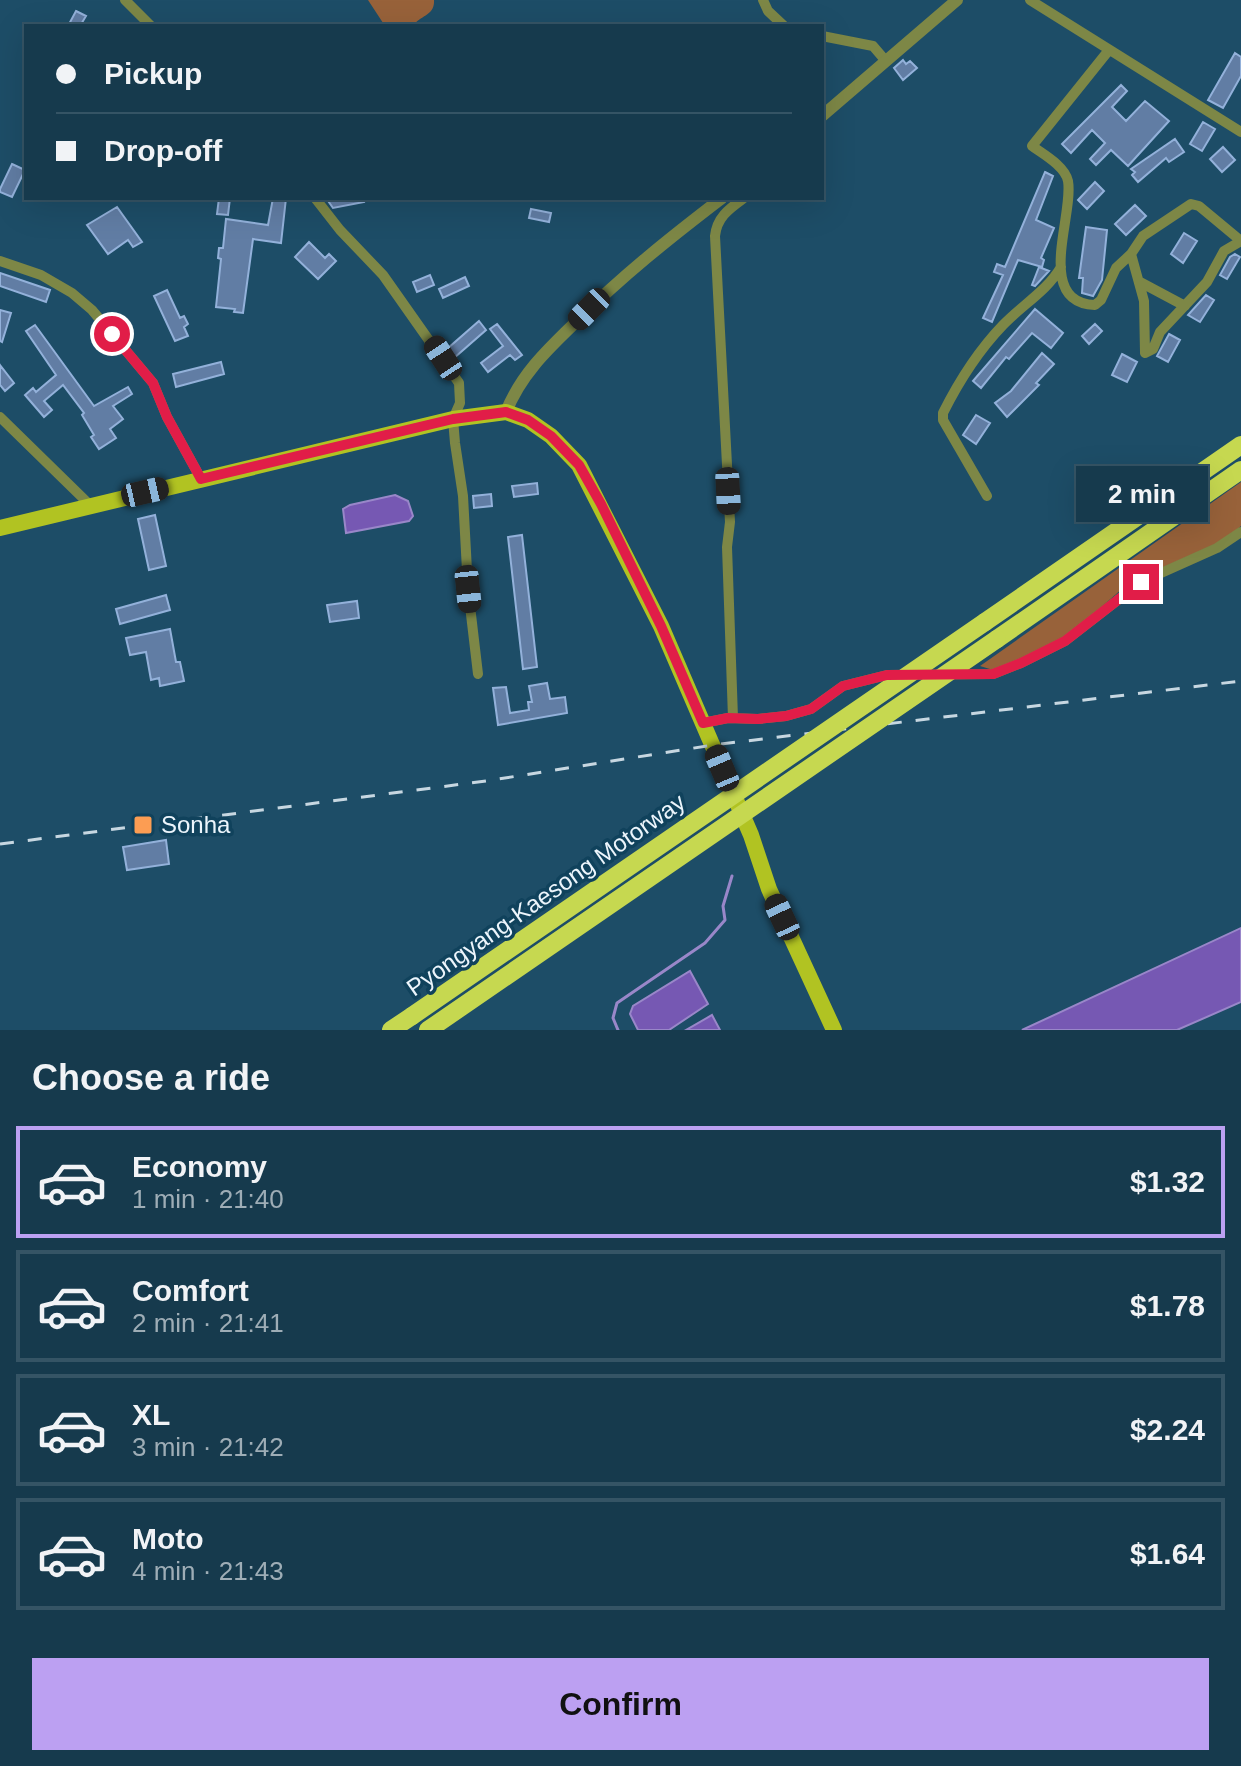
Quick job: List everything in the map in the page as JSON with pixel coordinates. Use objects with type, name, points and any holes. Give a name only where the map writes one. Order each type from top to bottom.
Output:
[{"type":"highway","name":"Pyongyang-Kaesong Motorway","points":[[391,1030],[1241,445]]},
{"type":"highway","name":"Pyongyang-Kaesong Motorway","points":[[428,1030],[1241,470]]},
{"type":"main road","points":[[0,528],[453,419],[506,412],[528,420],[551,436],[579,465],[601,504],[661,626],[751,835],[769,889],[834,1030]]},
{"type":"street","points":[[125,0],[149,24]]},
{"type":"street","points":[[763,0],[768,11],[782,24]]},
{"type":"street","points":[[824,114],[957,0]]},
{"type":"street","points":[[1030,0],[1241,132]]},
{"type":"street","points":[[824,36],[873,46],[885,60]]},
{"type":"street","points":[[1109,50],[1032,146],[1060,168],[1068,179],[1059,257],[1071,298],[1095,305],[1101,300],[1116,268],[1131,254],[1143,236],[1191,204],[1199,206],[1241,241],[1224,251],[1207,282],[1160,332],[1153,349],[1145,353],[1144,301],[1131,254]]},
{"type":"street","points":[[317,200],[383,275],[459,383],[460,403],[453,419],[463,496],[468,589],[478,674]]},
{"type":"street","points":[[506,412],[514,392],[544,353],[608,290],[720,200]]},
{"type":"street","points":[[733,718],[727,547],[730,522],[715,236],[721,217],[742,200]]},
{"type":"street","points":[[0,261],[41,275],[72,293],[92,310],[153,383],[167,417],[201,479]]},
{"type":"street","points":[[987,496],[943,420],[943,413],[972,361],[1002,326],[1051,283],[1061,267]]},
{"type":"street","points":[[1140,282],[1185,306]]},
{"type":"street","points":[[0,417],[90,505]]},
{"type":"street","points":[[703,723],[733,718],[786,716],[811,709],[843,686],[887,675],[993,674],[1065,641],[1141,582],[1217,548],[1241,532]]},
{"type":"shaded area","points":[[368,0],[434,0],[430,12],[415,24],[384,24]]},
{"type":"shaded area","points":[[1241,482],[1241,526],[1227,539],[1130,582],[1070,634],[1027,657],[993,670],[980,666]]},
{"type":"shaded area","points":[[395,495],[408,501],[413,516],[409,521],[346,533],[343,509]]},
{"type":"shaded area","points":[[1241,928],[1241,1002],[1177,1030],[1022,1030]]},
{"type":"shaded area","points":[[690,971],[708,1004],[669,1030],[638,1030],[630,1014],[633,1006]]},
{"type":"shaded area","points":[[712,1015],[720,1030],[686,1030]]},
{"type":"building","points":[[76,11],[86,16],[81,24],[69,24]]},
{"type":"building","points":[[1235,53],[1241,57],[1241,76],[1223,108],[1208,100]]},
{"type":"building","points":[[903,60],[906,64],[910,61],[917,68],[903,80],[894,68]]},
{"type":"building","points":[[1121,85],[1127,91],[1112,107],[1126,121],[1145,101],[1169,121],[1128,166],[1111,150],[1096,165],[1090,159],[1105,143],[1092,130],[1071,153],[1062,144]]},
{"type":"building","points":[[1203,122],[1215,129],[1202,151],[1190,144]]},
{"type":"building","points":[[1175,139],[1184,152],[1169,162],[1166,158],[1138,182],[1131,169]]},
{"type":"building","points":[[1223,147],[1235,160],[1222,172],[1210,159]]},
{"type":"building","points":[[12,164],[24,170],[12,197],[0,192]]},
{"type":"building","points":[[1045,172],[1053,176],[1036,220],[1054,228],[1041,258],[1044,260],[1042,267],[1018,260],[992,322],[983,318],[1003,275],[994,272],[997,264],[1005,267]]},
{"type":"building","points":[[1095,182],[1104,191],[1087,209],[1078,200]]},
{"type":"building","points":[[219,200],[230,200],[228,215],[217,214]]},
{"type":"building","points":[[273,200],[286,200],[281,243],[253,239],[243,313],[216,307],[221,259],[218,258],[219,248],[223,248],[226,219],[268,225]]},
{"type":"building","points":[[327,200],[364,202],[333,208]]},
{"type":"building","points":[[1135,205],[1146,216],[1126,235],[1115,224]]},
{"type":"building","points":[[117,207],[142,242],[133,247],[128,240],[108,254],[87,225]]},
{"type":"building","points":[[531,209],[551,213],[549,222],[529,218]]},
{"type":"building","points":[[1086,227],[1107,230],[1102,280],[1093,296],[1082,293],[1083,278],[1079,278]]},
{"type":"building","points":[[1184,233],[1197,241],[1183,263],[1171,254]]},
{"type":"building","points":[[309,242],[325,258],[329,254],[336,261],[318,279],[295,257]]},
{"type":"building","points":[[1235,254],[1240,257],[1227,279],[1220,275]]},
{"type":"building","points":[[1039,267],[1049,271],[1035,286],[1032,285]]},
{"type":"building","points":[[0,273],[50,290],[46,302],[0,286]]},
{"type":"building","points":[[430,275],[434,285],[417,292],[413,282]]},
{"type":"building","points":[[465,277],[469,286],[443,298],[439,289]]},
{"type":"building","points":[[167,290],[180,318],[184,316],[188,324],[184,327],[188,336],[175,341],[154,296]]},
{"type":"building","points":[[1206,295],[1214,300],[1200,322],[1188,315]]},
{"type":"building","points":[[1035,309],[1063,333],[1051,348],[1032,333],[1009,359],[1006,357],[981,388],[973,381]]},
{"type":"building","points":[[0,310],[11,313],[2,342],[0,341]]},
{"type":"building","points":[[479,321],[486,330],[454,358],[447,349]]},
{"type":"building","points":[[497,324],[522,355],[515,360],[510,355],[488,372],[481,363],[503,346],[490,329]]},
{"type":"building","points":[[1095,324],[1102,331],[1089,344],[1082,336]]},
{"type":"building","points":[[35,325],[94,406],[128,387],[132,394],[113,406],[123,419],[110,429],[116,438],[99,449],[91,437],[94,435],[82,415],[84,413],[63,385],[44,401],[52,410],[44,417],[25,395],[33,388],[36,392],[56,375],[26,331]]},
{"type":"building","points":[[1169,334],[1180,340],[1168,362],[1157,356]]},
{"type":"building","points":[[1042,353],[1054,364],[1036,383],[1039,385],[1007,417],[995,403],[1011,391]]},
{"type":"building","points":[[1122,354],[1137,362],[1127,382],[1112,375]]},
{"type":"building","points":[[221,362],[224,374],[176,387],[173,374]]},
{"type":"building","points":[[0,365],[14,383],[5,391],[0,385]]},
{"type":"building","points":[[976,415],[990,423],[976,444],[963,435]]},
{"type":"building","points":[[537,483],[538,494],[514,497],[512,486]]},
{"type":"building","points":[[491,494],[492,506],[474,508],[473,496]]},
{"type":"building","points":[[155,515],[166,566],[149,570],[138,519]]},
{"type":"building","points":[[522,535],[537,667],[523,669],[508,537]]},
{"type":"building","points":[[166,595],[170,610],[120,624],[116,609]]},
{"type":"building","points":[[357,601],[359,618],[330,622],[327,605]]},
{"type":"building","points":[[170,629],[176,662],[180,662],[184,681],[160,686],[159,678],[151,680],[146,652],[130,655],[126,638]]},
{"type":"building","points":[[547,683],[550,699],[565,697],[567,713],[498,725],[493,688],[506,687],[510,713],[529,710],[528,702],[532,702],[529,686]]},
{"type":"building","points":[[166,840],[169,864],[127,870],[123,847]]},
{"type":"waterway","points":[[618,1030],[613,1018],[617,1003],[705,943],[725,920],[723,906],[732,876]]},
{"type":"railway","points":[[0,844],[486,781],[713,745],[1241,681]]},
{"type":"place","name":"Sonha","points":[[143,825]]},
{"type":"route","points":[[112,334],[153,383],[167,417],[201,479],[453,419],[506,412],[528,420],[551,436],[579,465],[661,626],[703,723],[728,718],[786,716],[811,709],[843,686],[887,675],[993,674],[1065,641],[1141,582]]}]
